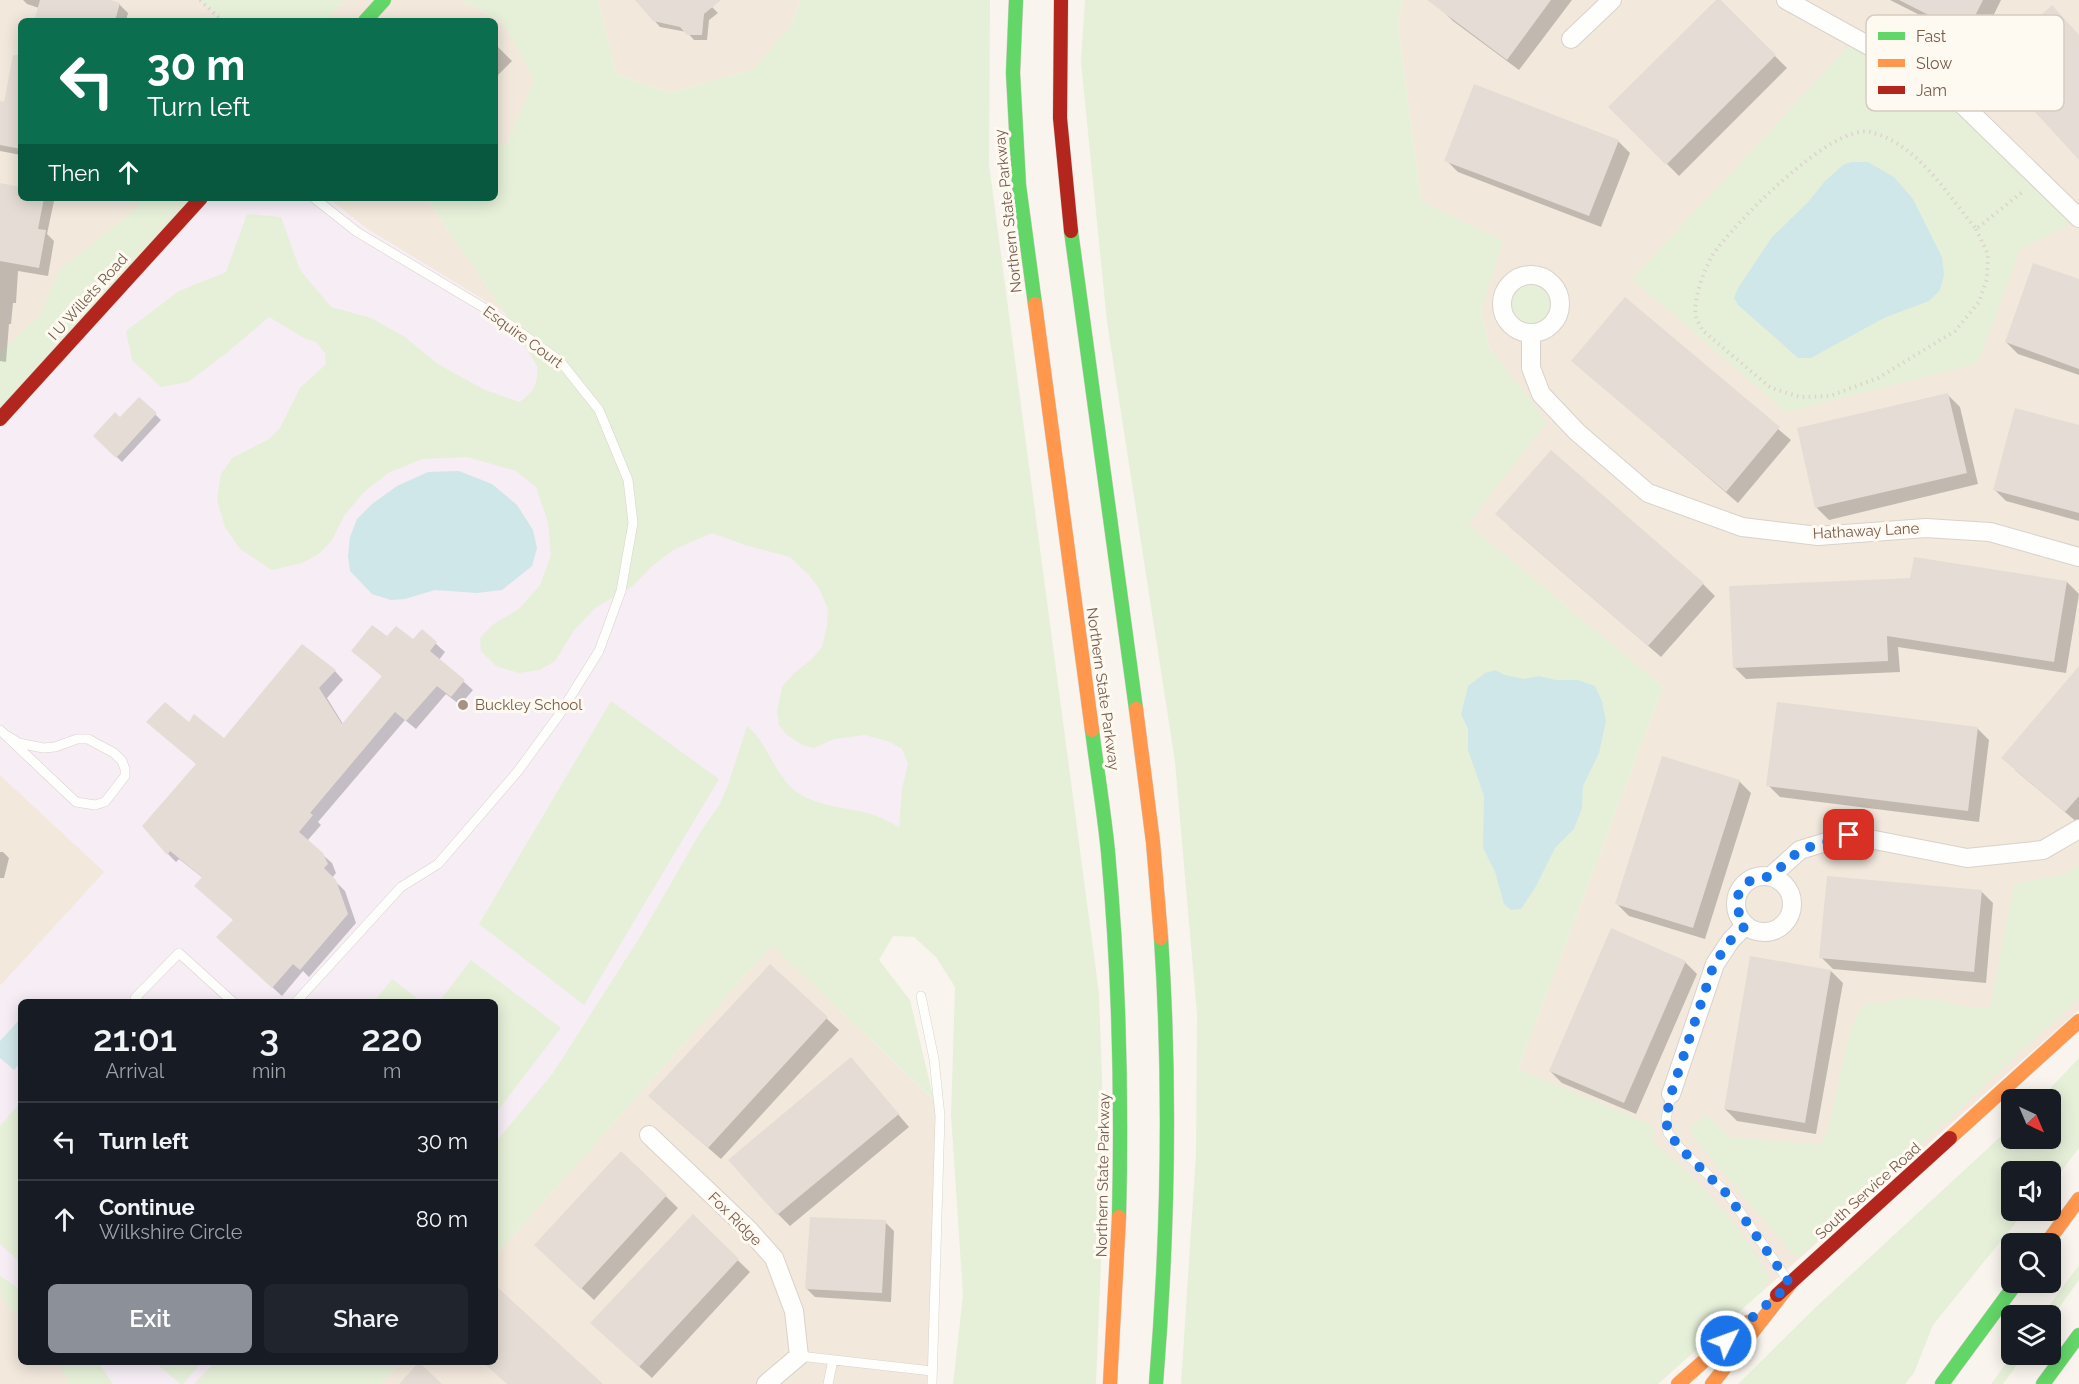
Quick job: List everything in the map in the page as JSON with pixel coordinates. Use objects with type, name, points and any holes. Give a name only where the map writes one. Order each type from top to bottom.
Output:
[{"type":"main road","points":[[367,18],[384,0]]},
{"type":"main road","name":"Northern State Parkway","points":[[1016,0],[1013,73],[1019,185],[1108,850],[1115,932],[1121,1154],[1119,1241],[1110,1384]]},
{"type":"main road","name":"Northern State Parkway","points":[[1061,0],[1060,118],[1066,193],[1143,758],[1161,940],[1167,1135],[1156,1384]]},
{"type":"main road","name":"I U Willets Road","points":[[0,419],[198,201]]},
{"type":"main road","name":"South Service Road","points":[[1678,1384],[2079,1021]]},
{"type":"main road","points":[[2054,1233],[2079,1199]]},
{"type":"main road","points":[[1712,1384],[1790,1284]]},
{"type":"main road","points":[[1942,1384],[2010,1293]]},
{"type":"main road","points":[[2043,1384],[2079,1335]]},
{"type":"street","points":[[1571,39],[1612,0]]},
{"type":"street","points":[[1786,0],[1866,44]]},
{"type":"street","points":[[1969,111],[2079,218]]},
{"type":"street","name":"Hathaway Lane","points":[[1531,334],[1531,368],[1541,394],[1578,432],[1648,493],[1742,527],[1818,536],[1926,528],[1990,532],[2079,557]]},
{"type":"street","points":[[1770,877],[1800,850],[1849,835],[1967,858],[2043,850],[2079,829]]},
{"type":"street","points":[[1761,876],[1770,877],[1785,886],[1790,893],[1791,911],[1782,926],[1773,931],[1764,932],[1746,925],[1737,909],[1737,900],[1745,884],[1761,876]]},
{"type":"street","points":[[1671,1094],[1714,964],[1731,940],[1746,925]]},
{"type":"street","name":"Fox Ridge","points":[[649,1135],[748,1229],[774,1258],[794,1311],[799,1356]]},
{"type":"street","points":[[766,1384],[799,1356]]},
{"type":"lane","name":"Esquire Court","points":[[299,999],[402,887],[438,864],[518,771],[559,716],[598,651],[621,591],[633,523],[628,480],[599,410],[560,361],[496,315],[357,232],[318,201]]},
{"type":"lane","points":[[3,733],[19,743],[43,748],[55,747],[77,739],[88,739],[114,753],[122,761],[125,776],[105,802],[95,805],[76,802],[3,733]]},
{"type":"lane","points":[[136,999],[179,953],[230,999]]},
{"type":"lane","points":[[921,996],[934,1059],[940,1116],[932,1384]]},
{"type":"lane","points":[[1671,1094],[1666,1119],[1668,1132],[1680,1148],[1727,1194],[1790,1284]]},
{"type":"lane","points":[[799,1356],[932,1371]]},
{"type":"lane","points":[[828,1384],[833,1360]]},
{"type":"path","points":[[200,0],[219,18]]},
{"type":"path","points":[[1868,131],[1893,140],[1909,151],[1917,157],[1976,229],[1988,254],[1987,279],[1979,302],[1955,331],[1878,378],[1830,396],[1800,397],[1771,388],[1702,330],[1696,317],[1696,296],[1712,257],[1750,210],[1820,150],[1846,135],[1868,131]]},
{"type":"path","points":[[1976,229],[2039,178]]},
{"type":"shaded area","points":[[0,0],[462,0],[496,18],[18,18],[18,201],[205,201],[0,425]]},
{"type":"shaded area","points":[[598,0],[801,0],[790,27],[752,70],[669,93],[616,74]]},
{"type":"shaded area","points":[[1402,0],[2079,0],[2079,1010],[1765,1289],[1518,1069],[1663,687],[1468,524],[1546,421],[1489,347],[1481,309],[1502,241],[1421,201],[1398,25]]},
{"type":"shaded area","points":[[498,19],[503,22],[535,80],[507,144],[498,146]]},
{"type":"shaded area","name":"Buckley School","points":[[205,201],[332,201],[366,228],[505,313],[564,357],[802,552],[907,659],[934,838],[825,833],[498,1252],[498,999],[18,999],[18,1297],[0,1280],[0,986],[104,872],[0,775],[0,425]]},
{"type":"shaded area","points":[[332,201],[428,201],[505,313],[366,228]]},
{"type":"shaded area","points":[[0,775],[105,872],[0,986]]},
{"type":"shaded area","points":[[772,945],[942,1108],[932,1384],[381,1384],[397,1365],[498,1365],[498,1253]]},
{"type":"shaded area","points":[[0,1280],[18,1297],[18,1365],[64,1365],[84,1384],[0,1384]]},
{"type":"shaded area","points":[[64,1365],[397,1365],[381,1384],[84,1384]]},
{"type":"green space","points":[[200,0],[345,0],[328,18],[219,18]]},
{"type":"green space","points":[[462,0],[598,0],[616,74],[669,93],[752,70],[790,27],[801,0],[990,0],[989,164],[1099,993],[1105,1165],[1096,1384],[953,1384],[963,1295],[951,1115],[955,987],[936,957],[914,937],[893,936],[879,960],[910,1000],[934,1100],[772,945],[498,1253],[498,1139],[553,1073],[640,937],[701,831],[720,804],[747,726],[760,741],[787,783],[802,796],[874,815],[899,827],[902,789],[908,764],[902,749],[890,742],[865,735],[834,739],[814,748],[802,745],[787,735],[779,725],[777,712],[782,687],[822,647],[827,626],[828,609],[819,588],[790,557],[712,533],[673,550],[651,567],[633,586],[595,608],[575,629],[555,661],[540,670],[519,673],[496,666],[481,651],[480,638],[492,625],[519,609],[540,585],[551,555],[548,522],[536,487],[516,471],[467,457],[422,459],[388,473],[363,493],[344,516],[332,540],[319,554],[302,563],[272,570],[240,549],[225,527],[217,500],[221,474],[232,458],[269,439],[280,428],[300,388],[326,364],[325,353],[316,342],[304,338],[269,317],[188,382],[161,387],[132,360],[126,331],[179,291],[226,272],[247,214],[281,217],[300,270],[331,307],[371,318],[405,337],[438,364],[485,390],[519,402],[528,395],[534,387],[537,366],[505,313],[428,201],[498,201],[498,146],[507,144],[534,80],[503,22]]},
{"type":"green space","points":[[1085,0],[1402,0],[1398,25],[1421,201],[1503,241],[1481,309],[1489,347],[1547,422],[1468,524],[1663,687],[1518,1069],[1654,1126],[1654,1142],[1703,1188],[1733,1222],[1769,1278],[1765,1289],[1658,1384],[1181,1384],[1196,1154],[1197,1014],[1175,762],[1107,322],[1081,62]]},
{"type":"green space","points":[[1856,38],[1866,44],[1866,111],[1969,111],[2079,219],[2020,249],[1978,363],[1786,412],[1632,279]]},
{"type":"green space","points":[[140,201],[189,201],[0,410],[0,354],[40,315],[60,269],[135,210]]},
{"type":"green space","points":[[1525,275],[1537,275],[1552,283],[1560,298],[1560,310],[1552,325],[1537,333],[1525,333],[1510,325],[1502,310],[1502,298],[1510,283]]},
{"type":"green space","points":[[611,701],[719,779],[584,1005],[479,924]]},
{"type":"green space","points":[[2079,865],[2079,998],[1797,1259],[1691,1134],[1692,1126],[1706,1114],[1729,1137],[1820,1145],[1828,1132],[1850,1031],[1860,1009],[1865,1008],[1866,1003],[1880,1004],[1902,998],[1935,999],[1959,1006],[1990,1008],[2014,884],[2066,874]]},
{"type":"green space","points":[[471,960],[561,1028],[498,1110],[498,999],[441,999]]},
{"type":"green space","points":[[392,979],[418,999],[376,999]]},
{"type":"green space","points":[[2079,1058],[2079,1148],[2061,1172],[2061,1161],[2001,1161],[2001,1221],[2017,1221],[2007,1233],[2001,1233],[2001,1241],[1933,1325],[1914,1373],[1905,1384],[1738,1384],[1816,1307],[2001,1136],[2001,1149],[2061,1149],[2061,1089],[2050,1089]]},
{"type":"green space","points":[[18,1105],[18,1260],[0,1244],[0,1126]]},
{"type":"green space","points":[[2079,1265],[2079,1280],[2061,1305],[2049,1305],[2058,1293],[2061,1293],[2061,1289]]},
{"type":"green space","points":[[0,1276],[18,1288],[18,1316],[4,1300]]},
{"type":"green space","points":[[59,1365],[100,1365],[113,1384],[70,1384]]},
{"type":"green space","points":[[158,1365],[199,1365],[183,1384],[180,1384]]},
{"type":"green space","points":[[212,1365],[397,1365],[381,1384],[194,1384]]},
{"type":"green space","points":[[2005,1365],[2017,1365],[2003,1384],[1991,1384]]},
{"type":"water","points":[[1851,162],[1868,162],[1894,177],[1913,199],[1942,257],[1944,275],[1940,290],[1929,301],[1884,318],[1811,358],[1798,358],[1738,305],[1734,298],[1738,288],[1772,237],[1808,202],[1825,181],[1843,165]]},
{"type":"water","points":[[459,471],[492,484],[517,505],[533,530],[537,548],[532,566],[502,590],[477,593],[435,590],[405,599],[391,600],[372,594],[350,571],[348,556],[350,537],[357,519],[372,504],[397,486],[428,472]]},
{"type":"water","points":[[1495,670],[1505,675],[1524,679],[1539,676],[1556,680],[1578,680],[1595,686],[1602,701],[1606,721],[1599,753],[1583,786],[1582,808],[1574,829],[1555,848],[1535,888],[1521,909],[1511,910],[1504,904],[1495,872],[1483,848],[1484,796],[1468,750],[1468,729],[1461,714],[1468,686],[1485,673]]},
{"type":"water","points":[[18,1021],[18,1065],[14,1070],[0,1058],[0,1041]]},
{"type":"building","points":[[40,0],[111,0],[120,3],[116,18],[35,18]]},
{"type":"building","points":[[635,0],[721,0],[704,14],[702,35],[687,35],[680,27],[653,21]]},
{"type":"building","points":[[1427,0],[1551,0],[1507,60]]},
{"type":"building","points":[[1716,0],[1721,0],[1776,55],[1666,165],[1608,107]]},
{"type":"building","points":[[1899,0],[1983,0],[1976,15],[1929,15]]},
{"type":"building","points":[[2052,5],[2061,15],[2041,15]]},
{"type":"building","points":[[2064,18],[2079,35],[2079,160],[2034,111],[2064,111]]},
{"type":"building","points":[[13,55],[18,55],[18,148],[0,145],[0,101],[4,102]]},
{"type":"building","points":[[1474,84],[1619,140],[1589,216],[1444,161]]},
{"type":"building","points":[[0,183],[18,186],[18,201],[43,201],[38,229],[46,230],[39,268],[0,261]]},
{"type":"building","points":[[2033,263],[2079,279],[2079,369],[2005,342]]},
{"type":"building","points":[[1625,297],[1780,427],[1726,492],[1571,361]]},
{"type":"building","points":[[1948,393],[1967,473],[1815,508],[1797,428]]},
{"type":"building","points":[[139,397],[157,413],[116,458],[93,436],[115,412],[120,417]]},
{"type":"building","points":[[2015,408],[2079,425],[2079,513],[1993,490]]},
{"type":"building","points":[[1551,450],[1704,583],[1648,646],[1495,514]]},
{"type":"building","points":[[1914,557],[2067,581],[2054,662],[1887,636],[1888,661],[1733,668],[1729,586],[1910,578]]},
{"type":"building","points":[[372,625],[387,636],[396,626],[413,639],[422,629],[437,642],[430,651],[465,680],[451,697],[437,686],[406,721],[395,712],[310,813],[313,815],[299,832],[323,853],[328,864],[324,868],[336,880],[348,914],[300,970],[293,964],[272,988],[216,937],[233,920],[194,886],[202,877],[170,851],[167,855],[142,826],[196,764],[146,722],[165,702],[189,722],[194,714],[224,738],[302,644],[336,670],[319,688],[342,724],[382,676],[351,651]]},
{"type":"building","points":[[2079,666],[2079,796],[2065,812],[2001,758]]},
{"type":"building","points":[[1777,702],[1978,727],[1968,811],[1766,786]]},
{"type":"building","points":[[1662,756],[1740,780],[1693,928],[1615,904]]},
{"type":"building","points":[[1827,876],[1982,890],[1974,972],[1819,958]]},
{"type":"building","points":[[1611,928],[1686,961],[1624,1103],[1549,1071]]},
{"type":"building","points":[[1750,956],[1831,970],[1805,1123],[1724,1109]]},
{"type":"building","points":[[770,964],[828,1017],[708,1148],[648,1096]]},
{"type":"building","points":[[851,1057],[899,1114],[777,1215],[728,1160]]},
{"type":"building","points":[[621,1151],[667,1195],[581,1289],[534,1245]]},
{"type":"building","points":[[693,1214],[739,1259],[639,1367],[590,1323]]},
{"type":"building","points":[[810,1217],[886,1220],[882,1293],[805,1289]]},
{"type":"building","points":[[498,1288],[603,1384],[507,1384],[485,1365],[498,1365]]},
{"type":"building","points":[[416,1365],[422,1365],[442,1384],[399,1384]]},
{"type":"traffic: fast","points":[[368,18],[384,0]]},
{"type":"traffic: fast","points":[[1016,0],[1013,73],[1019,185],[1035,304]]},
{"type":"traffic: fast","points":[[1071,231],[1136,709]]},
{"type":"traffic: fast","points":[[1092,730],[1106,837],[1115,943],[1120,1080],[1119,1217]]},
{"type":"traffic: fast","points":[[1156,1384],[1167,1161],[1166,1050],[1161,938]]},
{"type":"traffic: fast","points":[[1942,1384],[2009,1293]]},
{"type":"traffic: fast","points":[[2043,1384],[2079,1335]]},
{"type":"traffic: slow","points":[[1035,304],[1092,730]]},
{"type":"traffic: slow","points":[[1136,709],[1153,842],[1161,938]]},
{"type":"traffic: slow","points":[[1950,1138],[2079,1021]]},
{"type":"traffic: slow","points":[[2054,1233],[2079,1199]]},
{"type":"traffic: slow","points":[[1110,1384],[1119,1217]]},
{"type":"traffic: slow","points":[[1712,1384],[1790,1284]]},
{"type":"traffic: slow","points":[[1678,1384],[1748,1322]]},
{"type":"traffic: jam","points":[[1061,0],[1060,118],[1071,231]]},
{"type":"traffic: jam","points":[[0,419],[198,201]]},
{"type":"traffic: jam","points":[[1777,1295],[1950,1138]]},
{"type":"place","name":"Buckley School","points":[[463,705]]},
{"type":"route","points":[[1726,1341],[1790,1284],[1727,1194],[1680,1148],[1668,1132],[1666,1119],[1671,1094],[1714,964],[1731,940],[1746,925],[1737,909],[1740,891],[1753,879],[1761,876],[1770,877],[1800,850],[1849,835]]}]
